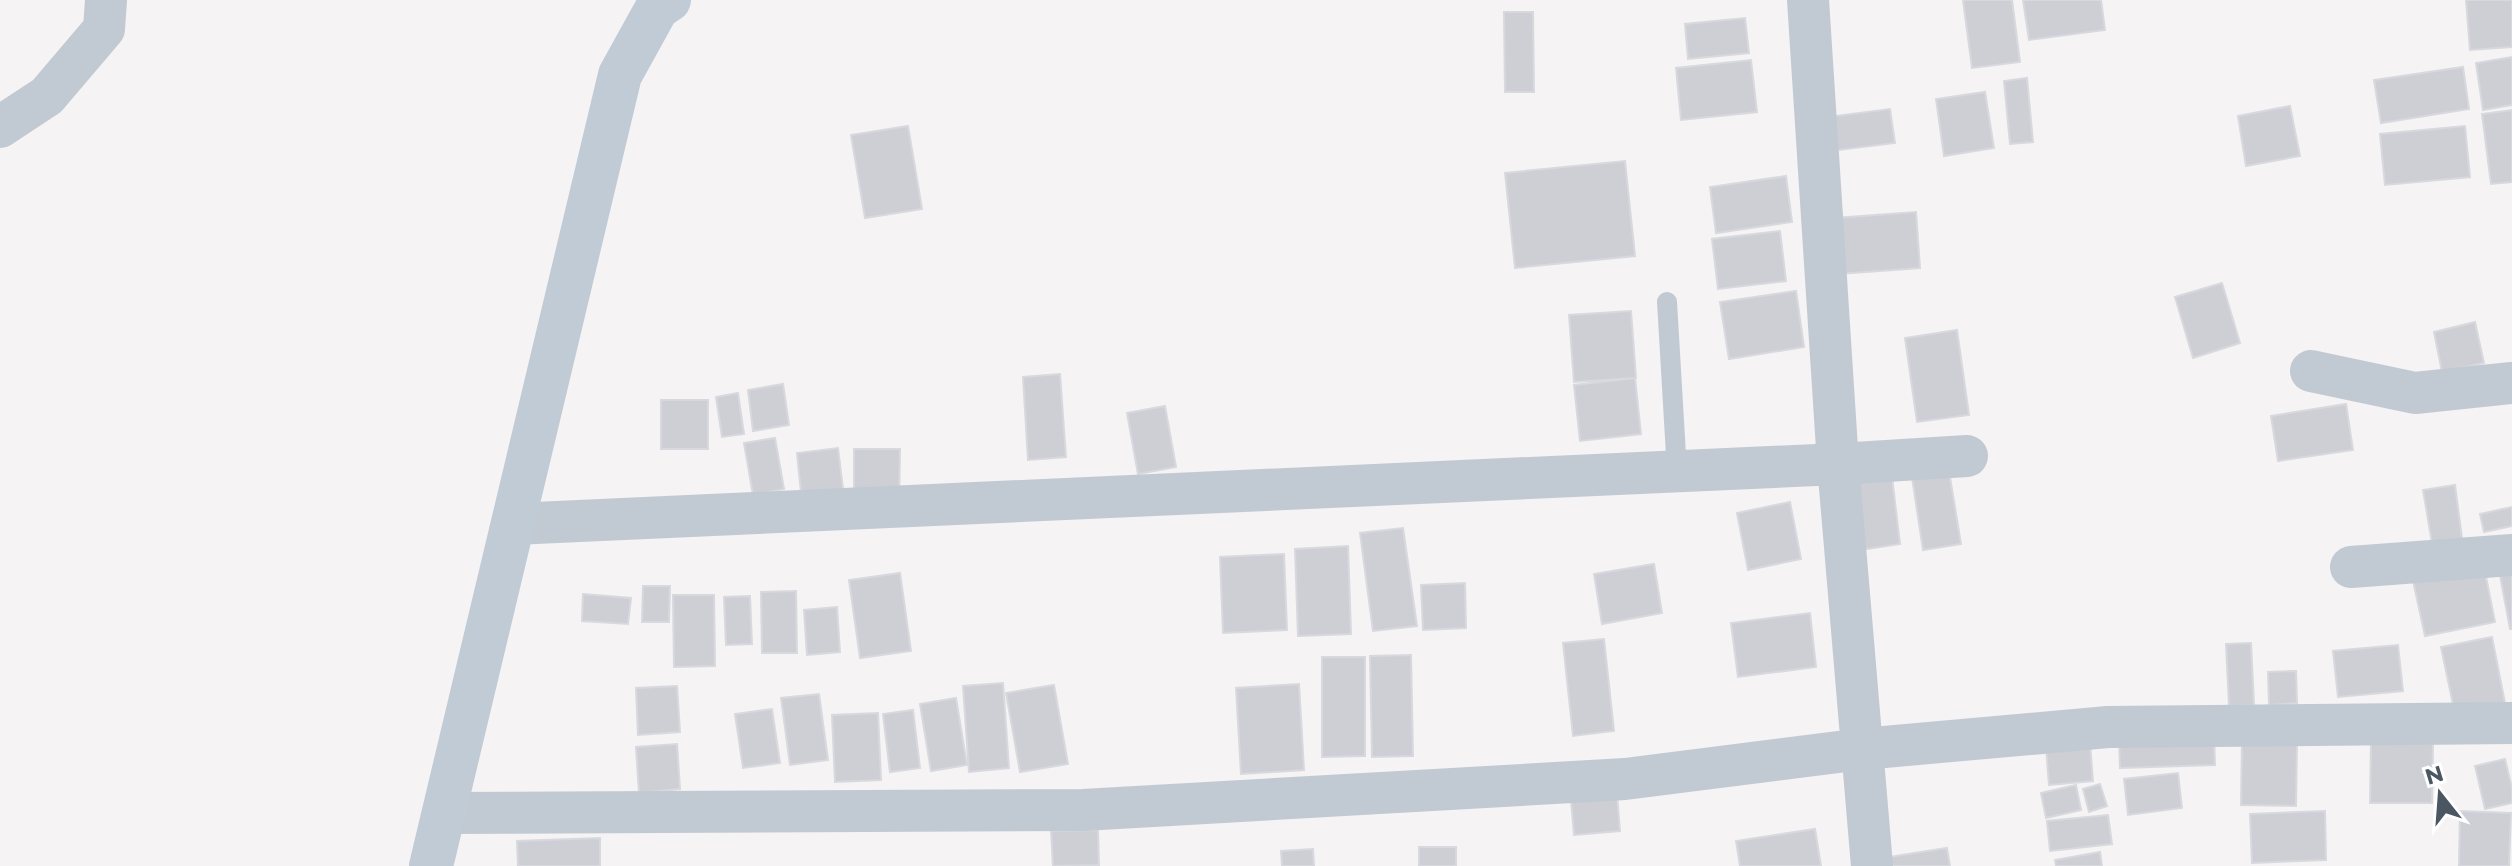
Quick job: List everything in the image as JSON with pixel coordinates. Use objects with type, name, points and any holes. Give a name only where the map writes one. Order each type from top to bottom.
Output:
[{"type":"main road","points":[[431,866],[620,75],[657,8],[669,0]]},
{"type":"street","points":[[0,127],[47,96],[104,29],[106,0]]},
{"type":"street","points":[[1808,0],[1838,464],[1872,866]]},
{"type":"street","points":[[2311,371],[2415,393],[2512,383]]},
{"type":"street","points":[[513,524],[1677,472],[1967,456]]},
{"type":"street","points":[[2351,567],[2512,555]]},
{"type":"street","points":[[444,813],[1083,810],[1625,779],[1862,749],[2108,727],[2512,723]]},
{"type":"lane","points":[[1667,302],[1677,472]]},
{"type":"building","points":[[1963,0],[2012,0],[2020,62],[1972,68]]},
{"type":"building","points":[[2023,0],[2101,0],[2105,30],[2029,40]]},
{"type":"building","points":[[2466,0],[2512,0],[2512,47],[2470,50]]},
{"type":"building","points":[[1504,12],[1533,12],[1534,92],[1505,92]]},
{"type":"building","points":[[1745,18],[1749,53],[1688,59],[1685,24]]},
{"type":"building","points":[[2512,57],[2512,105],[2483,110],[2476,63]]},
{"type":"building","points":[[1751,60],[1757,112],[1681,120],[1676,68]]},
{"type":"building","points":[[2463,67],[2469,109],[2381,123],[2374,80]]},
{"type":"building","points":[[2027,78],[2033,142],[2010,144],[2004,81]]},
{"type":"building","points":[[1985,92],[1994,148],[1944,156],[1936,99]]},
{"type":"building","points":[[2290,106],[2300,156],[2246,166],[2238,116]]},
{"type":"building","points":[[1890,109],[1895,143],[1831,151],[1827,117]]},
{"type":"building","points":[[2512,110],[2512,182],[2491,184],[2482,114]]},
{"type":"building","points":[[908,126],[922,209],[865,218],[851,135]]},
{"type":"building","points":[[2465,126],[2470,177],[2385,185],[2380,134]]},
{"type":"building","points":[[1625,161],[1635,256],[1515,268],[1505,173]]},
{"type":"building","points":[[1786,176],[1792,222],[1716,233],[1710,187]]},
{"type":"building","points":[[1916,212],[1920,268],[1839,274],[1835,218]]},
{"type":"building","points":[[1780,231],[1786,281],[1718,289],[1712,239]]},
{"type":"building","points":[[2222,283],[2240,343],[2193,358],[2175,297]]},
{"type":"building","points":[[1796,291],[1804,347],[1729,359],[1720,302]]},
{"type":"building","points":[[1631,311],[1636,378],[1574,382],[1569,315]]},
{"type":"building","points":[[2475,322],[2484,363],[2442,372],[2434,332]]},
{"type":"building","points":[[1957,330],[1969,415],[1917,422],[1905,338]]},
{"type":"building","points":[[1060,374],[1066,457],[1028,460],[1023,377]]},
{"type":"building","points":[[1635,378],[1641,434],[1580,441],[1574,385]]},
{"type":"building","points":[[783,384],[789,425],[753,431],[748,390]]},
{"type":"building","points":[[738,393],[744,434],[722,437],[716,397]]},
{"type":"building","points":[[661,400],[708,400],[708,449],[661,449]]},
{"type":"building","points":[[2346,404],[2353,450],[2278,461],[2271,416]]},
{"type":"building","points":[[1165,406],[1176,467],[1138,474],[1127,413]]},
{"type":"building","points":[[775,438],[784,489],[753,495],[744,443]]},
{"type":"building","points":[[838,448],[844,497],[802,502],[797,453]]},
{"type":"building","points":[[854,449],[900,449],[899,501],[854,501]]},
{"type":"building","points":[[1949,471],[1961,544],[1923,550],[1912,477]]},
{"type":"building","points":[[1892,477],[1900,544],[1860,550],[1851,482]]},
{"type":"building","points":[[2455,485],[2462,538],[2432,543],[2423,490]]},
{"type":"building","points":[[1790,502],[1801,559],[1748,570],[1737,513]]},
{"type":"building","points":[[2512,507],[2512,526],[2484,532],[2480,514]]},
{"type":"building","points":[[1403,528],[1417,626],[1373,631],[1360,533]]},
{"type":"building","points":[[1348,546],[1351,634],[1298,636],[1295,549]]},
{"type":"building","points":[[1284,554],[1287,630],[1223,633],[1220,557]]},
{"type":"building","points":[[2483,562],[2495,622],[2425,636],[2412,576]]},
{"type":"building","points":[[2512,562],[2512,629],[2510,629],[2498,565]]},
{"type":"building","points":[[1654,564],[1662,613],[1602,624],[1594,574]]},
{"type":"building","points":[[900,573],[911,651],[860,658],[849,580]]},
{"type":"building","points":[[1465,583],[1466,628],[1423,630],[1421,585]]},
{"type":"building","points":[[643,586],[670,586],[669,622],[642,622]]},
{"type":"building","points":[[796,591],[797,653],[762,653],[761,592]]},
{"type":"building","points":[[583,594],[631,598],[628,624],[582,621]]},
{"type":"building","points":[[673,595],[714,595],[715,666],[674,667]]},
{"type":"building","points":[[750,596],[752,644],[726,645],[724,597]]},
{"type":"building","points":[[837,607],[840,652],[807,655],[804,610]]},
{"type":"building","points":[[1810,613],[1816,667],[1738,677],[1731,623]]},
{"type":"building","points":[[2492,637],[2505,703],[2455,714],[2441,647]]},
{"type":"building","points":[[1604,639],[1614,731],[1573,736],[1563,643]]},
{"type":"building","points":[[2251,643],[2254,705],[2229,706],[2226,644]]},
{"type":"building","points":[[2398,645],[2403,691],[2338,697],[2333,651]]},
{"type":"building","points":[[1411,655],[1413,756],[1372,757],[1370,656]]},
{"type":"building","points":[[1322,657],[1365,657],[1365,756],[1322,757]]},
{"type":"building","points":[[2296,671],[2297,703],[2269,705],[2268,672]]},
{"type":"building","points":[[1003,683],[1009,768],[969,772],[963,686]]},
{"type":"building","points":[[1299,684],[1304,770],[1241,774],[1236,688]]},
{"type":"building","points":[[1054,685],[1068,764],[1020,772],[1006,693]]},
{"type":"building","points":[[677,686],[680,732],[638,735],[636,688]]},
{"type":"building","points":[[819,694],[828,760],[790,765],[781,698]]},
{"type":"building","points":[[956,698],[967,765],[931,771],[920,704]]},
{"type":"building","points":[[772,709],[780,763],[743,768],[735,714]]},
{"type":"building","points":[[913,710],[920,768],[890,772],[883,714]]},
{"type":"building","points":[[878,713],[881,780],[835,782],[832,715]]},
{"type":"building","points":[[2214,736],[2215,765],[2120,768],[2119,739]]},
{"type":"building","points":[[2242,740],[2297,741],[2296,806],[2241,805]]},
{"type":"building","points":[[2090,743],[2093,781],[2049,785],[2046,747]]},
{"type":"building","points":[[2371,743],[2433,744],[2432,803],[2370,803]]},
{"type":"building","points":[[677,744],[680,789],[639,793],[636,747]]},
{"type":"building","points":[[2505,759],[2512,803],[2485,809],[2475,766]]},
{"type":"building","points":[[2178,773],[2182,808],[2128,815],[2124,779]]},
{"type":"building","points":[[1616,784],[1620,831],[1574,835],[1570,788]]},
{"type":"building","points":[[2100,784],[2107,806],[2089,812],[2083,789]]},
{"type":"building","points":[[2076,785],[2081,810],[2046,818],[2041,793]]},
{"type":"building","points":[[2325,811],[2326,860],[2252,863],[2250,814]]},
{"type":"building","points":[[2460,811],[2511,813],[2509,866],[2459,866]]},
{"type":"building","points":[[2108,815],[2112,844],[2050,851],[2047,821]]},
{"type":"building","points":[[1815,829],[1821,866],[1740,866],[1736,841]]},
{"type":"building","points":[[1098,830],[1099,865],[1053,866],[1051,831]]},
{"type":"building","points":[[600,838],[600,866],[518,866],[517,841]]},
{"type":"building","points":[[1419,847],[1456,847],[1456,866],[1419,866]]},
{"type":"building","points":[[1947,848],[1950,866],[1890,866],[1889,857]]},
{"type":"building","points":[[1313,849],[1314,866],[1282,866],[1281,851]]},
{"type":"building","points":[[2100,852],[2102,866],[2056,866],[2055,860]]}]
